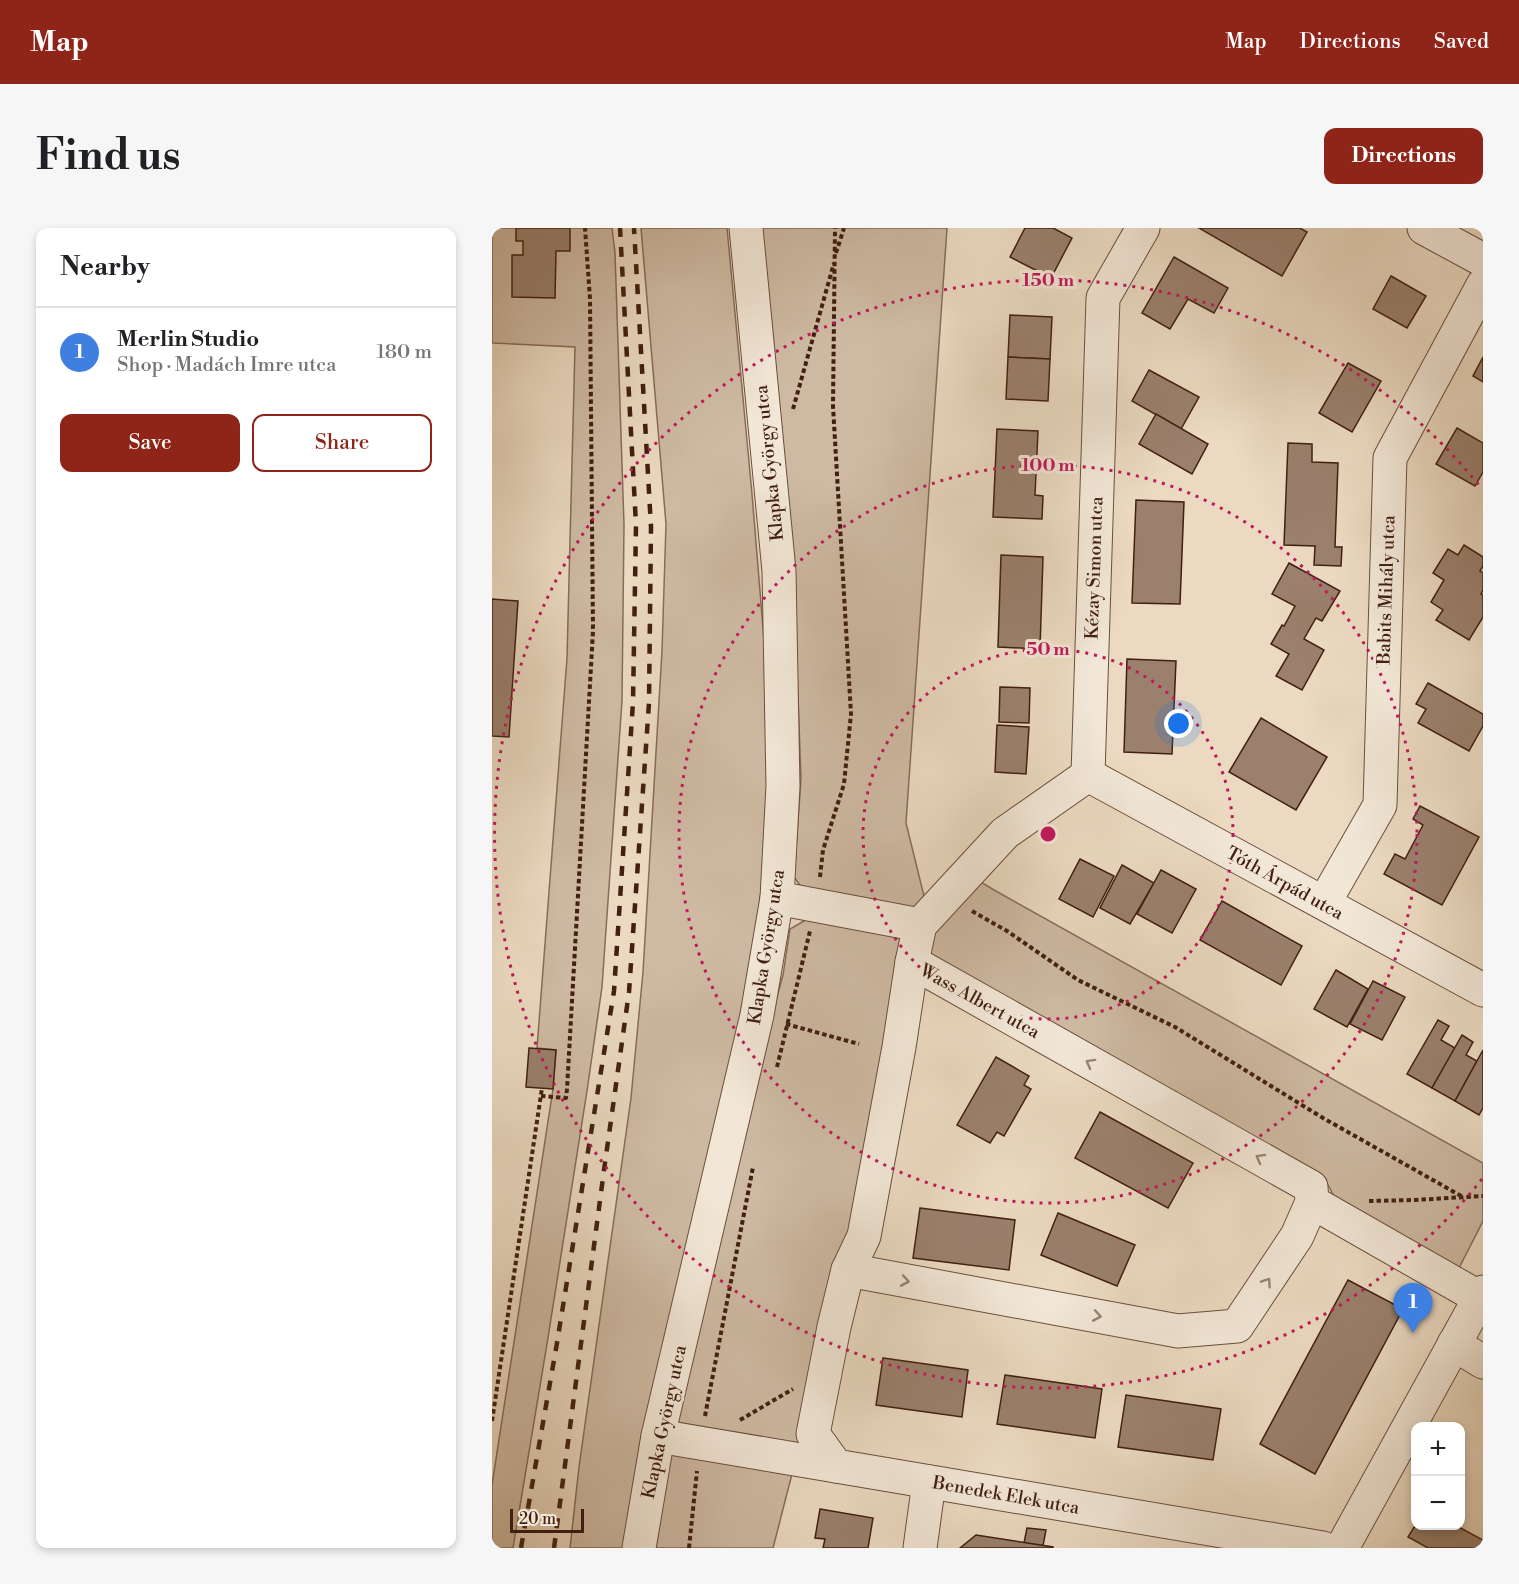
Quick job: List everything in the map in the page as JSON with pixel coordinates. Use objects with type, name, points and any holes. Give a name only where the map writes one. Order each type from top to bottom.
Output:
[{"type":"street","name":"Klapka György utca","points":[[639,1548],[658,1436],[757,1015],[777,898],[783,786],[779,571],[746,228]]},
{"type":"street","name":"Kézay Simon utca","points":[[1088,775],[1103,298],[1143,228]]},
{"type":"street","points":[[1425,228],[1483,260]]},
{"type":"street","name":"Babits Mihály utca","points":[[1324,903],[1380,805],[1390,458],[1483,285]]},
{"type":"street","points":[[912,962],[920,925],[1005,833],[1088,775]]},
{"type":"street","name":"Tóth Árpád utca","points":[[1088,775],[1483,990]]},
{"type":"street","points":[[777,898],[920,925]]},
{"type":"street","name":"Wass Albert utca","points":[[825,1371],[848,1270],[864,1236],[899,1047],[912,962],[1311,1187],[1312,1202],[1481,1295]]},
{"type":"street","points":[[848,1270],[1178,1331],[1237,1326],[1298,1236],[1312,1202]]},
{"type":"street","points":[[1342,1548],[1481,1295]]},
{"type":"street","points":[[1454,1344],[1483,1362]]},
{"type":"street","points":[[825,1371],[813,1434],[836,1466]]},
{"type":"street","name":"Benedek Elek utca","points":[[658,1436],[1323,1548]]},
{"type":"street","points":[[920,1548],[929,1482]]},
{"type":"path","points":[[540,1096],[566,1098],[593,643],[590,299],[585,228]]},
{"type":"path","points":[[790,419],[844,228]]},
{"type":"path","points":[[946,897],[1007,931],[1078,980],[1175,1027],[1323,1118],[1463,1197]]},
{"type":"path","points":[[757,1015],[859,1044]]},
{"type":"path","points":[[492,1421],[542,1088]]},
{"type":"path","points":[[1369,1201],[1483,1196]]},
{"type":"path","points":[[738,1421],[825,1371]]},
{"type":"shaded area","points":[[492,228],[612,228],[615,253],[624,525],[622,701],[602,987],[513,1548],[492,1548],[492,1485],[553,1089],[556,1050],[537,1048],[567,658],[575,347],[492,343]]},
{"type":"shaded area","points":[[641,228],[727,228],[776,786],[745,1005],[626,1548],[570,1548],[579,1467],[631,1098],[643,972],[662,651],[666,524]]},
{"type":"shaded area","points":[[761,228],[947,228],[906,823],[924,896],[981,882],[1483,1163],[1483,1221],[1458,1270],[1337,1202],[1324,1177],[904,950],[867,1161],[773,1548],[656,1548],[671,1450],[741,1130],[783,975],[790,929],[804,921],[807,895],[794,877],[801,779],[793,559]]},
{"type":"building","points":[[516,228],[570,228],[570,251],[556,251],[555,298],[512,297],[512,255],[523,255],[523,241],[516,241]]},
{"type":"building","points":[[1025,228],[1053,228],[1072,238],[1051,278],[1010,257]]},
{"type":"building","points":[[1199,228],[1300,228],[1307,232],[1282,276]]},
{"type":"building","points":[[1174,257],[1228,288],[1214,313],[1188,299],[1170,329],[1142,313]]},
{"type":"building","points":[[1391,276],[1426,296],[1407,328],[1373,309]]},
{"type":"building","points":[[1010,315],[1052,317],[1050,359],[1008,357]]},
{"type":"building","points":[[1008,357],[1050,359],[1048,401],[1006,399]]},
{"type":"building","points":[[1483,357],[1483,382],[1473,376]]},
{"type":"building","points":[[1348,363],[1381,381],[1352,432],[1319,413]]},
{"type":"building","points":[[1149,370],[1199,397],[1181,429],[1132,401]]},
{"type":"building","points":[[1156,414],[1208,444],[1192,474],[1139,444]]},
{"type":"building","points":[[1457,428],[1483,443],[1483,472],[1475,486],[1436,464]]},
{"type":"building","points":[[997,429],[1038,431],[1035,495],[1043,496],[1042,519],[993,517]]},
{"type":"building","points":[[1288,443],[1312,444],[1312,462],[1338,463],[1335,547],[1342,547],[1341,566],[1314,565],[1315,546],[1284,545]]},
{"type":"building","points":[[1136,500],[1184,502],[1180,604],[1132,603]]},
{"type":"building","points":[[1464,545],[1483,557],[1483,566],[1480,571],[1483,573],[1481,594],[1483,595],[1483,617],[1469,640],[1436,620],[1443,610],[1431,602],[1444,580],[1433,573],[1448,549],[1458,555]]},
{"type":"building","points":[[1001,555],[1043,557],[1040,649],[998,647]]},
{"type":"building","points":[[1289,563],[1340,591],[1322,621],[1316,618],[1304,639],[1324,650],[1302,690],[1276,676],[1289,654],[1271,644],[1295,606],[1272,594]]},
{"type":"building","points":[[492,599],[518,601],[509,737],[492,736]]},
{"type":"building","points":[[1127,659],[1176,661],[1172,754],[1124,752]]},
{"type":"building","points":[[1428,683],[1483,714],[1483,726],[1469,751],[1418,723],[1426,709],[1416,704]]},
{"type":"building","points":[[1000,687],[1030,688],[1029,723],[999,722]]},
{"type":"building","points":[[1261,718],[1327,757],[1296,810],[1229,772]]},
{"type":"building","points":[[997,725],[1029,727],[1026,774],[995,772]]},
{"type":"building","points":[[1420,806],[1479,837],[1442,905],[1384,874],[1395,854],[1405,859],[1423,825],[1413,819]]},
{"type":"building","points":[[1080,859],[1114,876],[1093,917],[1059,899]]},
{"type":"building","points":[[1122,865],[1154,883],[1130,924],[1100,908]]},
{"type":"building","points":[[1161,870],[1196,889],[1172,933],[1137,914]]},
{"type":"building","points":[[1222,901],[1302,946],[1281,985],[1200,940]]},
{"type":"building","points":[[1336,970],[1368,989],[1347,1027],[1314,1009]]},
{"type":"building","points":[[1373,981],[1405,997],[1382,1040],[1350,1024]]},
{"type":"building","points":[[1438,1020],[1449,1026],[1441,1040],[1455,1048],[1432,1088],[1407,1074]]},
{"type":"building","points":[[1462,1035],[1473,1042],[1466,1055],[1477,1061],[1455,1101],[1432,1088]]},
{"type":"building","points":[[529,1048],[556,1050],[553,1089],[526,1087]]},
{"type":"building","points":[[1483,1050],[1483,1108],[1479,1115],[1455,1101]]},
{"type":"building","points":[[996,1057],[1029,1076],[1024,1085],[1031,1089],[1004,1136],[997,1132],[990,1143],[957,1125]]},
{"type":"building","points":[[1100,1112],[1193,1163],[1168,1208],[1075,1158]]},
{"type":"building","points":[[920,1208],[1015,1220],[1009,1270],[913,1258]]},
{"type":"building","points":[[1058,1213],[1135,1245],[1117,1286],[1041,1255]]},
{"type":"building","points":[[1348,1280],[1403,1309],[1315,1474],[1260,1444]]},
{"type":"building","points":[[883,1358],[968,1370],[962,1417],[876,1405]]},
{"type":"building","points":[[1005,1375],[1102,1389],[1095,1438],[997,1424]]},
{"type":"building","points":[[1126,1395],[1221,1409],[1213,1460],[1118,1447]]},
{"type":"building","points":[[820,1509],[873,1518],[868,1548],[823,1548],[825,1539],[815,1538]]},
{"type":"building","points":[[1027,1528],[1046,1530],[1043,1546],[1024,1543]]},
{"type":"building","points":[[1412,1530],[1464,1530],[1483,1540],[1483,1548],[1428,1548],[1408,1537]]},
{"type":"building","points":[[976,1535],[1053,1547],[1053,1548],[960,1548]]},
{"type":"railway","points":[[521,1548],[614,991],[633,702],[636,525],[620,228]]},
{"type":"railway","points":[[554,1548],[629,992],[649,703],[651,527],[634,228]]},
{"type":"place","name":"Merlin Studio","points":[[1413,1333]]}]
